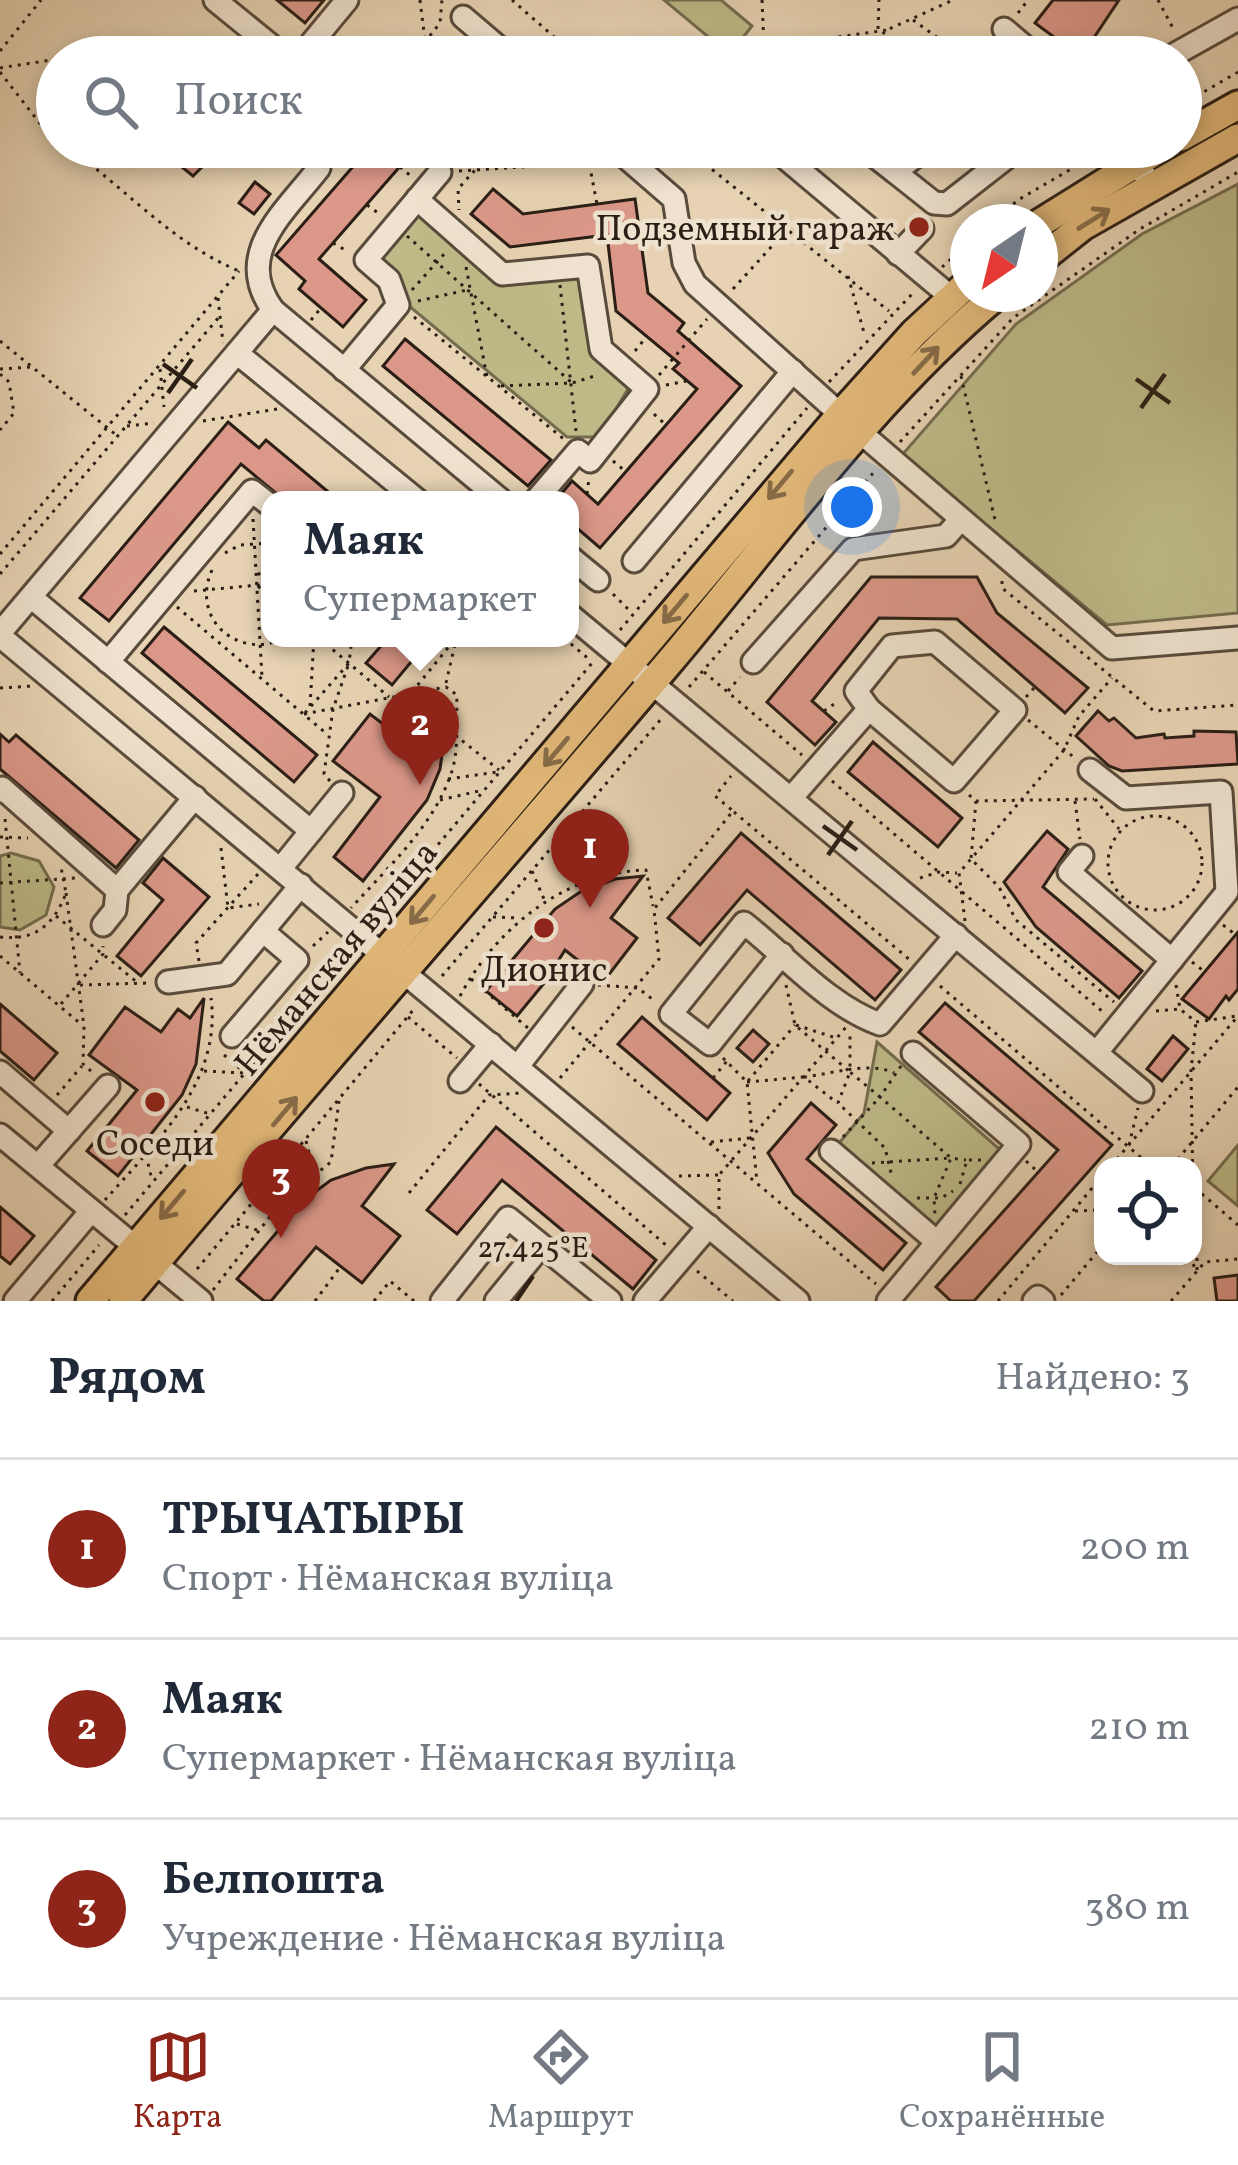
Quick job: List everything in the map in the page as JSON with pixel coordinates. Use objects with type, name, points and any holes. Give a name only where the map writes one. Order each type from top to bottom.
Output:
[{"type":"main road","points":[[1202,125],[1238,105]]},
{"type":"main road","points":[[1202,147],[1238,138]]},
{"type":"main road","points":[[1058,213],[1130,168]]},
{"type":"main road","points":[[1058,246],[1083,226],[1133,168]]},
{"type":"main road","name":"Нёманская вуліца","points":[[394,963],[654,681],[950,286]]},
{"type":"main road","name":"Нёманская вуліца","points":[[91,1301],[145,1256],[394,963],[631,662],[851,423],[978,312]]},
{"type":"main road","name":"Нёманская вуліца","points":[[123,1301],[145,1256]]},
{"type":"lane","points":[[215,0],[259,36]]},
{"type":"lane","points":[[317,36],[346,0]]},
{"type":"lane","points":[[464,16],[486,36]]},
{"type":"lane","points":[[1202,39],[1238,19]]},
{"type":"lane","points":[[1004,29],[1012,36]]},
{"type":"lane","points":[[319,168],[259,246],[261,294],[273,310],[490,491]]},
{"type":"lane","points":[[638,168],[674,199],[684,263],[695,284],[1112,648],[1238,638]]},
{"type":"lane","points":[[797,168],[898,254],[950,286]]},
{"type":"lane","points":[[891,168],[934,203],[947,204],[993,168]]},
{"type":"lane","points":[[896,172],[901,168]]},
{"type":"lane","points":[[344,370],[398,305],[389,280],[366,260],[440,172]]},
{"type":"lane","points":[[417,200],[502,274],[588,266],[601,349],[647,389],[590,460],[578,451],[544,491]]},
{"type":"lane","points":[[898,254],[922,229]]},
{"type":"lane","points":[[273,310],[16,603],[0,635],[276,863],[295,892],[342,919],[797,1301]]},
{"type":"lane","points":[[237,353],[406,491]]},
{"type":"lane","points":[[634,561],[793,371]]},
{"type":"lane","points":[[108,662],[252,490],[261,498]]},
{"type":"lane","points":[[753,662],[853,549],[946,536],[961,519]]},
{"type":"lane","points":[[579,564],[598,580]]},
{"type":"lane","points":[[16,603],[108,662],[311,831]]},
{"type":"lane","points":[[579,622],[1142,1090]]},
{"type":"lane","points":[[934,642],[1015,710],[955,781],[869,709],[856,691],[892,646],[934,642]]},
{"type":"lane","points":[[792,797],[869,709]]},
{"type":"lane","points":[[1090,770],[1126,798],[1221,792],[1227,892],[1097,1052]]},
{"type":"lane","points":[[1,789],[109,884],[115,910],[104,925]]},
{"type":"lane","points":[[276,863],[342,793]]},
{"type":"lane","points":[[109,884],[195,797]]},
{"type":"lane","points":[[1082,856],[1069,872],[1172,960]]},
{"type":"lane","points":[[168,982],[227,974],[295,892]]},
{"type":"lane","points":[[782,954],[710,1044],[671,1014],[744,923],[782,954],[856,1016],[880,1024],[924,972],[963,940]]},
{"type":"lane","points":[[232,1036],[297,961],[262,931]]},
{"type":"lane","points":[[518,1066],[582,984]]},
{"type":"lane","points":[[465,1076],[491,1044]]},
{"type":"lane","points":[[889,1299],[1019,1144],[913,1053]]},
{"type":"lane","points":[[0,1072],[69,1131]]},
{"type":"lane","points":[[38,1166],[108,1086]]},
{"type":"lane","points":[[0,1135],[197,1295]]},
{"type":"lane","points":[[831,1151],[937,1242]]},
{"type":"lane","points":[[11,1295],[92,1212]]},
{"type":"lane","points":[[442,1301],[508,1218],[610,1301]]},
{"type":"lane","points":[[645,1301],[709,1226]]},
{"type":"lane","points":[[496,1301],[541,1246]]},
{"type":"path","points":[[0,51],[40,0]]},
{"type":"path","points":[[420,0],[424,36]]},
{"type":"path","points":[[430,36],[440,23],[442,0]]},
{"type":"path","points":[[512,0],[553,36]]},
{"type":"path","points":[[762,0],[764,36]]},
{"type":"path","points":[[878,31],[879,0]]},
{"type":"path","points":[[847,36],[886,30],[952,0]]},
{"type":"path","points":[[1158,0],[1171,36]]},
{"type":"path","points":[[912,19],[935,36]]},
{"type":"path","points":[[879,36],[886,30]]},
{"type":"path","points":[[36,63],[0,70],[36,118]]},
{"type":"path","points":[[1202,93],[1238,72]]},
{"type":"path","points":[[97,168],[125,197],[190,246],[239,271]]},
{"type":"path","points":[[440,172],[502,168]]},
{"type":"path","points":[[589,168],[597,203]]},
{"type":"path","points":[[709,168],[774,223],[848,274],[891,313]]},
{"type":"path","points":[[1013,204],[1073,168]]},
{"type":"path","points":[[475,170],[458,189],[460,236],[487,377]]},
{"type":"path","points":[[681,696],[1013,318],[1140,229],[1238,172]]},
{"type":"path","points":[[647,389],[773,245],[774,223]]},
{"type":"path","points":[[395,226],[572,383]]},
{"type":"path","points":[[398,305],[460,236]]},
{"type":"path","points":[[0,554],[259,246]]},
{"type":"path","points":[[558,269],[578,451]]},
{"type":"path","points":[[848,274],[866,339]]},
{"type":"path","points":[[612,639],[866,339],[891,313],[950,286]]},
{"type":"path","points":[[398,305],[470,289]]},
{"type":"path","points":[[0,574],[220,316],[218,297]]},
{"type":"path","points":[[398,305],[578,451]]},
{"type":"path","points":[[0,340],[118,436]]},
{"type":"path","points":[[0,430],[14,413],[9,382],[1,369],[32,367]]},
{"type":"path","points":[[160,367],[161,386]]},
{"type":"path","points":[[499,386],[572,383],[622,367]]},
{"type":"path","points":[[960,374],[1003,554]]},
{"type":"path","points":[[647,389],[687,380]]},
{"type":"path","points":[[126,426],[163,422],[171,427],[301,406]]},
{"type":"path","points":[[252,490],[262,679]]},
{"type":"path","points":[[260,646],[227,636],[212,619],[205,590],[216,562],[240,544],[261,542]]},
{"type":"path","points":[[773,566],[785,576]]},
{"type":"path","points":[[257,577],[261,572]]},
{"type":"path","points":[[598,580],[633,614]]},
{"type":"path","points":[[162,594],[261,585]]},
{"type":"path","points":[[257,586],[261,589]]},
{"type":"path","points":[[162,594],[328,735]]},
{"type":"path","points":[[220,644],[227,636]]},
{"type":"path","points":[[310,707],[316,647]]},
{"type":"path","points":[[329,647],[391,698]]},
{"type":"path","points":[[342,793],[324,774],[333,709],[351,647]]},
{"type":"path","points":[[411,694],[449,647]]},
{"type":"path","points":[[446,687],[454,647]]},
{"type":"path","points":[[574,647],[592,662]]},
{"type":"path","points":[[365,930],[602,651]]},
{"type":"path","points":[[304,714],[349,663]]},
{"type":"path","points":[[703,670],[939,872],[1124,1019],[1180,1010]]},
{"type":"path","points":[[963,940],[959,873],[1064,750],[1079,716],[1113,677]]},
{"type":"path","points":[[297,961],[419,833],[440,800],[453,767],[457,695],[446,687],[304,714]]},
{"type":"path","points":[[432,988],[671,708]]},
{"type":"path","points":[[1015,710],[1090,770]]},
{"type":"path","points":[[660,720],[668,719]]},
{"type":"path","points":[[455,735],[500,771]]},
{"type":"path","points":[[448,779],[500,771]]},
{"type":"path","points":[[734,771],[715,796],[1141,1157]]},
{"type":"path","points":[[1,789],[20,973]]},
{"type":"path","points":[[440,800],[485,789]]},
{"type":"path","points":[[1124,1019],[1016,920],[999,887],[971,859],[976,801],[1126,798]]},
{"type":"path","points":[[1095,799],[1120,830]]},
{"type":"path","points":[[1075,800],[1082,856]]},
{"type":"path","points":[[654,909],[733,811]]},
{"type":"path","points":[[218,816],[227,908]]},
{"type":"path","points":[[1147,817],[1162,817],[1190,832],[1202,861],[1193,892],[1167,909],[1150,911],[1123,899],[1108,873],[1107,858],[1120,830],[1147,817]]},
{"type":"path","points":[[3,836],[33,839]]},
{"type":"path","points":[[44,1110],[83,1064],[84,1026],[66,893],[54,855]]},
{"type":"path","points":[[92,1212],[185,1106],[202,1071],[214,1022],[196,943],[276,863]]},
{"type":"path","points":[[410,1192],[489,1095],[548,1092],[638,988],[659,959],[646,870],[620,871],[544,901],[521,918],[470,978],[431,1036]]},
{"type":"path","points":[[532,871],[544,901]]},
{"type":"path","points":[[939,872],[959,873]]},
{"type":"path","points":[[0,883],[64,879],[109,884]]},
{"type":"path","points":[[227,908],[295,892]]},
{"type":"path","points":[[0,937],[17,939],[39,932],[56,916],[66,893]]},
{"type":"path","points":[[56,916],[138,983]]},
{"type":"path","points":[[493,916],[521,918]]},
{"type":"path","points":[[52,1301],[356,941]]},
{"type":"path","points":[[60,1006],[104,954]]},
{"type":"path","points":[[782,954],[795,1025],[951,1158]]},
{"type":"path","points":[[0,956],[84,1026]]},
{"type":"path","points":[[1172,960],[1180,1010],[1196,1022],[1238,1016]]},
{"type":"path","points":[[470,978],[540,1038]]},
{"type":"path","points":[[78,985],[168,982]]},
{"type":"path","points":[[582,984],[638,988],[671,1014]]},
{"type":"path","points":[[197,1295],[236,1224],[423,999]]},
{"type":"path","points":[[408,1016],[465,1076],[733,1301]]},
{"type":"path","points":[[558,1016],[889,1299]]},
{"type":"path","points":[[1120,1157],[1238,1016]]},
{"type":"path","points":[[1193,1157],[1191,1071],[1196,1022]]},
{"type":"path","points":[[651,1177],[719,1175],[850,1023],[850,1072],[838,1103]]},
{"type":"path","points":[[795,1025],[836,1038]]},
{"type":"path","points":[[747,1082],[795,1025]]},
{"type":"path","points":[[209,1042],[245,1073]]},
{"type":"path","points":[[710,1044],[747,1082],[757,1184]]},
{"type":"path","points":[[831,1151],[913,1053]]},
{"type":"path","points":[[712,1078],[727,1061]]},
{"type":"path","points":[[83,1064],[108,1086]]},
{"type":"path","points":[[747,1082],[883,1067],[895,1073]]},
{"type":"path","points":[[202,1071],[245,1073]]},
{"type":"path","points":[[804,1076],[885,1148],[893,1180]]},
{"type":"path","points":[[1179,1157],[1238,1087]]},
{"type":"path","points":[[1129,1147],[1142,1090]]},
{"type":"path","points":[[197,1295],[260,1231],[282,1201],[331,1162],[339,1099]]},
{"type":"path","points":[[185,1106],[211,1114]]},
{"type":"path","points":[[707,1142],[752,1138]]},
{"type":"path","points":[[306,1139],[315,1174]]},
{"type":"path","points":[[146,1153],[153,1182]]},
{"type":"path","points":[[937,1242],[934,1198],[951,1158]]},
{"type":"path","points":[[904,1191],[919,1199],[956,1189],[967,1160]]},
{"type":"path","points":[[890,1161],[1006,1160]]},
{"type":"path","points":[[709,1226],[722,1204],[719,1175]]},
{"type":"path","points":[[998,1301],[1094,1185]]},
{"type":"path","points":[[1202,1195],[1238,1225]]},
{"type":"path","points":[[1072,1211],[1094,1210]]},
{"type":"path","points":[[236,1224],[260,1231]]},
{"type":"path","points":[[1056,1301],[1094,1256]]},
{"type":"path","points":[[1171,1301],[1205,1262],[1238,1259]]},
{"type":"path","points":[[1194,1265],[1197,1271]]},
{"type":"path","points":[[1197,1265],[1197,1271]]},
{"type":"path","points":[[315,1301],[341,1266]]},
{"type":"path","points":[[374,1301],[390,1281],[414,1301]]},
{"type":"shaded area","points":[[664,0],[721,0],[752,26],[744,36],[707,36]]},
{"type":"shaded area","points":[[1238,184],[1238,613],[1107,625],[902,455],[1016,324],[1033,312],[1058,312],[1058,294],[1142,234]]},
{"type":"shaded area","points":[[418,206],[500,278],[582,271],[594,351],[625,378],[628,389],[599,437],[567,437],[403,301],[376,257]]},
{"type":"shaded area","points":[[11,853],[39,861],[54,887],[46,915],[20,930],[0,927],[0,856]]},
{"type":"shaded area","points":[[877,1042],[1005,1154],[937,1235],[835,1148],[864,1113]]},
{"type":"shaded area","points":[[1238,1145],[1238,1206],[1208,1181]]},
{"type":"building","points":[[277,0],[324,0],[305,23]]},
{"type":"building","points":[[1053,0],[1119,0],[1095,36],[1053,36],[1035,23]]},
{"type":"building","points":[[352,168],[399,168],[319,259],[366,300],[343,327],[299,289],[305,281],[276,255]]},
{"type":"building","points":[[255,182],[270,194],[254,214],[239,203]]},
{"type":"building","points":[[493,189],[523,214],[635,199],[648,293],[684,323],[678,331],[741,386],[600,548],[579,530],[579,491],[564,491],[572,481],[598,504],[697,389],[673,369],[679,363],[616,311],[607,235],[510,247],[471,214]]},
{"type":"building","points":[[405,339],[551,460],[528,486],[383,366]]},
{"type":"building","points":[[228,422],[259,448],[266,440],[327,491],[273,491],[241,464],[109,621],[80,598]]},
{"type":"building","points":[[871,577],[977,577],[997,613],[1088,688],[1065,713],[957,619],[879,618],[812,701],[836,722],[815,745],[767,702]]},
{"type":"building","points":[[164,627],[317,755],[294,782],[142,653]]},
{"type":"building","points":[[380,647],[424,647],[392,685],[366,663]]},
{"type":"building","points":[[443,704],[440,769],[427,800],[363,881],[334,857],[380,797],[333,761],[370,714],[408,743]]},
{"type":"building","points":[[1098,711],[1136,738],[1236,732],[1238,764],[1122,771],[1109,766],[1076,736]]},
{"type":"building","points":[[0,734],[9,742],[16,735],[139,840],[116,868],[0,769]]},
{"type":"building","points":[[873,742],[962,818],[938,847],[848,772]]},
{"type":"building","points":[[1047,831],[1068,849],[1043,887],[1142,971],[1119,998],[1036,927],[1004,882]]},
{"type":"building","points":[[741,833],[901,970],[875,1000],[747,890],[700,945],[668,918]]},
{"type":"building","points":[[163,858],[209,897],[141,976],[117,956],[163,900],[143,883]]},
{"type":"building","points":[[643,876],[611,918],[637,938],[604,981],[565,950],[517,1016],[486,991],[555,909],[580,892],[615,879]]},
{"type":"building","points":[[1238,932],[1238,989],[1229,1000],[1226,996],[1209,1019],[1182,999]]},
{"type":"building","points":[[204,998],[196,1064],[182,1095],[118,1176],[87,1151],[137,1090],[89,1055],[125,1007],[161,1032],[178,1009],[190,1018]]},
{"type":"building","points":[[945,1003],[1112,1145],[1101,1157],[1094,1157],[1094,1165],[974,1301],[951,1301],[936,1287],[1058,1150],[919,1032]]},
{"type":"building","points":[[0,1004],[57,1053],[34,1080],[0,1051]]},
{"type":"building","points":[[642,1017],[730,1093],[707,1120],[618,1044]]},
{"type":"building","points":[[753,1030],[769,1044],[753,1062],[737,1048]]},
{"type":"building","points":[[1173,1036],[1188,1049],[1162,1081],[1147,1069]]},
{"type":"building","points":[[811,1103],[836,1125],[807,1159],[906,1243],[883,1270],[794,1194],[768,1153]]},
{"type":"building","points":[[496,1127],[656,1260],[633,1289],[502,1180],[457,1234],[427,1210]]},
{"type":"building","points":[[394,1164],[362,1206],[400,1236],[362,1283],[316,1247],[271,1301],[264,1301],[237,1279],[304,1200],[331,1180]]},
{"type":"building","points":[[0,1207],[34,1236],[10,1264],[0,1256]]},
{"type":"building","points":[[1238,1275],[1238,1301],[1217,1301],[1214,1278]]},
{"type":"place","name":"Подземный гараж","points":[[919,227]]},
{"type":"place","name":"Маяк","points":[[420,785]]},
{"type":"place","name":"ТРЫЧАТЫРЫ","points":[[590,908]]},
{"type":"place","name":"Дионис","points":[[544,928]]},
{"type":"place","name":"Соседи","points":[[155,1102]]},
{"type":"place","name":"Белпошта","points":[[281,1238]]}]
